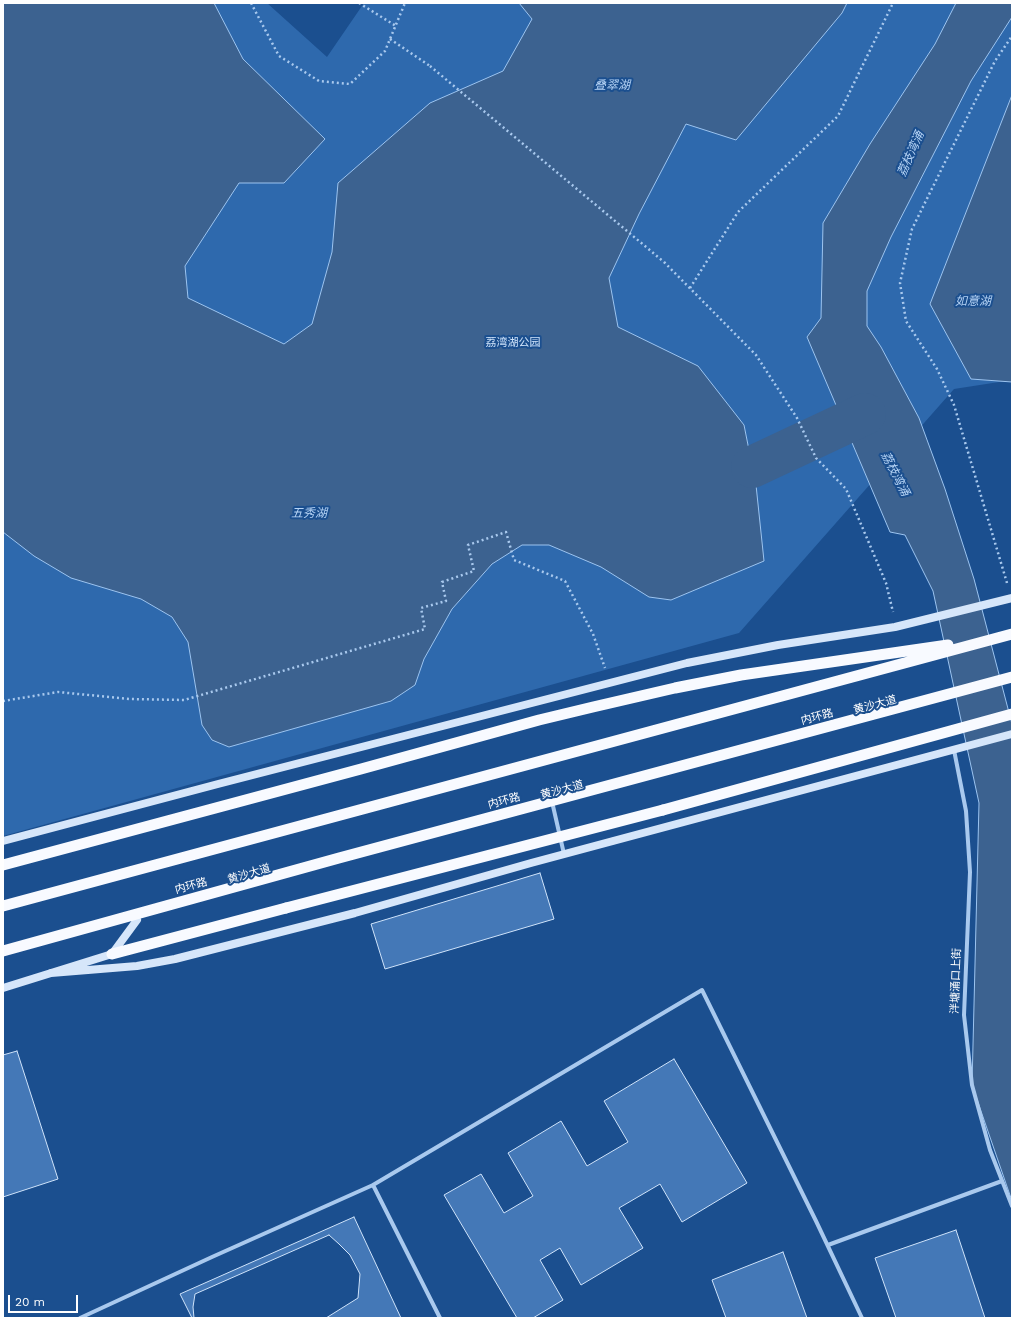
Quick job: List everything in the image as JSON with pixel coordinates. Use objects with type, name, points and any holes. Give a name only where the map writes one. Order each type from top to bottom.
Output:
[{"type":"highway","points":[[3,906],[993,637],[1012,630]]},
{"type":"highway","points":[[7,864],[539,720],[675,688],[740,675],[1012,634]]},
{"type":"highway","points":[[3,902],[601,740],[722,709],[939,649],[993,637]]},
{"type":"highway","name":"黄沙大道","points":[[3,955],[137,920],[303,872],[553,806],[949,699],[1010,681]]},
{"type":"highway","name":"内环路","points":[[3,951],[339,858],[1010,681]]},
{"type":"highway","points":[[112,954],[663,810],[1012,714]]},
{"type":"main road","points":[[3,841],[687,663],[778,645],[895,627],[1012,598]]},
{"type":"main road","points":[[51,973],[137,966],[175,959],[1012,734]]},
{"type":"main road","points":[[3,988],[112,954],[137,920]]},
{"type":"street","name":"泮塘涌口上街","points":[[956,750],[966,811],[970,872],[964,1015],[972,1085],[990,1150],[1012,1206]]},
{"type":"street","points":[[553,806],[565,855]]},
{"type":"street","points":[[80,1318],[373,1185],[702,990],[828,1245],[862,1318]]},
{"type":"street","points":[[828,1245],[1002,1181]]},
{"type":"street","points":[[373,1185],[440,1318]]},
{"type":"path","points":[[251,3],[279,56],[319,81],[350,84],[385,51],[406,3]]},
{"type":"path","points":[[359,3],[396,26]]},
{"type":"path","points":[[690,288],[738,212],[838,116],[893,3]]},
{"type":"path","points":[[1012,36],[995,61],[912,229],[900,283],[906,321],[937,369],[954,405],[1012,598]]},
{"type":"path","points":[[390,40],[430,66],[664,262],[756,355],[797,418],[816,458],[846,489],[886,583],[895,627]]},
{"type":"path","points":[[3,701],[58,692],[129,699],[184,700],[425,629],[421,608],[446,601],[442,582],[474,572],[468,545],[506,532],[514,560],[565,581],[593,634],[606,670]]},
{"type":"green space","name":"荔湾湖公园","points":[[3,3],[267,3],[327,57],[364,3],[1012,3],[1012,380],[954,389],[739,633],[3,836]]},
{"type":"water","name":"五秀湖","points":[[3,3],[214,3],[243,59],[325,139],[284,183],[239,183],[185,266],[188,298],[284,344],[312,324],[332,252],[338,183],[430,103],[503,71],[532,19],[519,3],[847,3],[842,13],[736,140],[686,124],[639,214],[609,278],[618,327],[698,366],[744,425],[756,485],[764,561],[671,600],[649,597],[601,567],[549,545],[522,545],[492,564],[452,609],[424,659],[415,685],[391,701],[229,747],[212,740],[202,725],[188,642],[172,617],[141,599],[71,578],[34,556],[3,532]]},
{"type":"water","name":"荔枝湾涌","points":[[956,3],[1012,3],[1012,17],[971,81],[891,237],[867,291],[867,326],[881,347],[919,418],[945,489],[974,579],[1012,724],[1012,1201],[972,1085],[979,803],[933,591],[905,535],[890,532],[807,337],[821,318],[823,223],[870,144],[935,44]]},
{"type":"water","name":"如意湖","points":[[1012,95],[1012,382],[971,379],[930,304]]},
{"type":"building","points":[[540,873],[554,919],[385,969],[371,924]]},
{"type":"building","points":[[17,1051],[58,1179],[3,1197],[3,1055]]},
{"type":"building","points":[[674,1059],[747,1183],[682,1222],[660,1184],[619,1208],[643,1248],[581,1285],[560,1248],[540,1260],[563,1300],[533,1318],[517,1318],[444,1195],[481,1174],[504,1213],[533,1196],[508,1153],[561,1121],[587,1166],[628,1142],[604,1101]]},
{"type":"building","points":[[354,1217],[401,1318],[192,1318],[180,1294]]},
{"type":"building","points":[[956,1230],[985,1318],[896,1318],[875,1258]]},
{"type":"building","points":[[329,1235],[350,1255],[360,1274],[358,1298],[326,1318],[194,1318],[193,1307],[195,1294]]},
{"type":"building","points":[[783,1252],[807,1318],[726,1318],[712,1280]]},
{"type":"waterway","points":[[752,467],[865,414]]},
{"type":"water label","name":"叠翠湖","points":[[612,85]]}]
